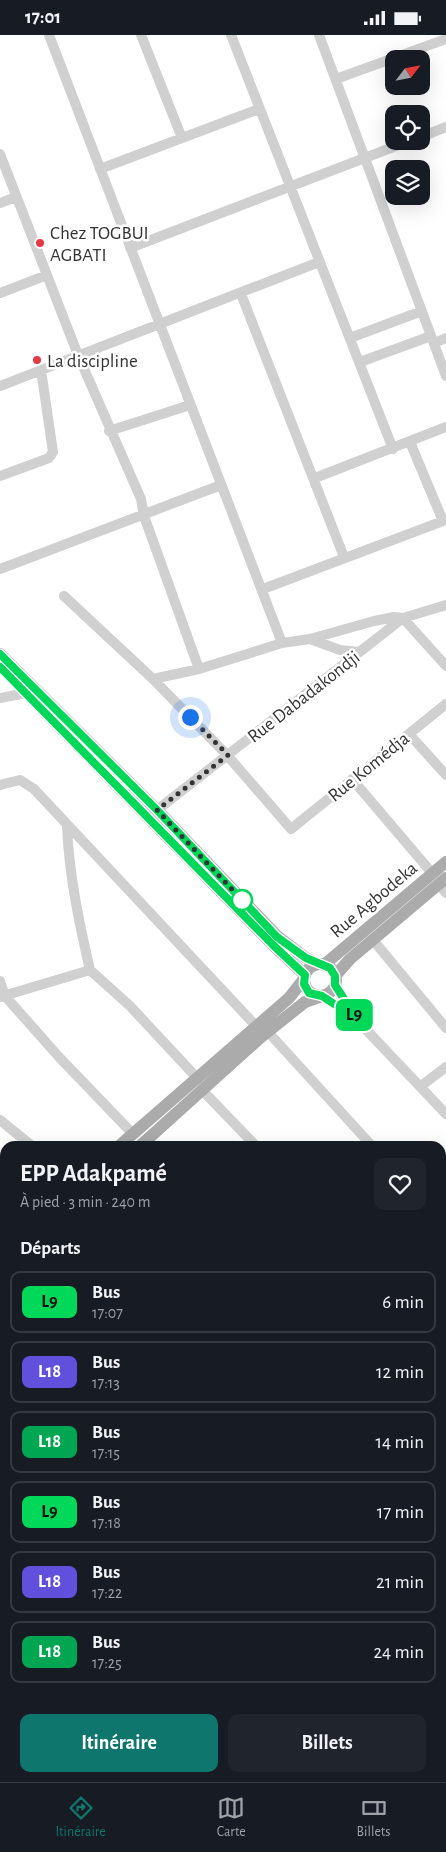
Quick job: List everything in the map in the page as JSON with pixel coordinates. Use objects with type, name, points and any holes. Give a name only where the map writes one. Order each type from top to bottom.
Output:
[{"type":"main road","points":[[0,654],[31,692],[275,941],[321,964],[335,981],[330,993],[305,1002],[262,1030]]},
{"type":"main road","points":[[0,667],[31,692],[157,810],[275,941],[304,977],[306,989],[320,996]]},
{"type":"main road","name":"Rue Agbodeka","points":[[335,981],[350,959],[441,882],[446,862]]},
{"type":"main road","name":"Rue Agbodeka","points":[[321,964],[441,882]]},
{"type":"main road","points":[[145,1141],[200,1085],[262,1030],[290,998],[310,968],[321,964]]},
{"type":"main road","points":[[124,1141],[132,1133],[200,1085]]},
{"type":"street","points":[[49,35],[282,643]]},
{"type":"street","points":[[141,35],[182,138]]},
{"type":"street","points":[[231,35],[393,449]]},
{"type":"street","points":[[319,35],[446,376]]},
{"type":"street","points":[[336,79],[446,39]]},
{"type":"street","points":[[100,169],[259,109]]},
{"type":"street","points":[[430,133],[446,127]]},
{"type":"street","points":[[130,248],[292,188],[385,150]]},
{"type":"street","points":[[0,154],[109,431],[120,448],[141,499],[144,516],[199,669]]},
{"type":"street","points":[[0,203],[16,197]]},
{"type":"street","points":[[0,386],[241,294],[319,262]]},
{"type":"street","points":[[0,293],[47,275]]},
{"type":"street","points":[[241,294],[315,478],[344,557]]},
{"type":"street","points":[[350,338],[422,311]]},
{"type":"street","points":[[360,362],[433,339],[446,338]]},
{"type":"street","points":[[0,477],[49,458],[53,452],[40,370]]},
{"type":"street","points":[[109,431],[190,405]]},
{"type":"street","points":[[315,478],[446,427]]},
{"type":"street","points":[[262,589],[444,520],[410,441]]},
{"type":"street","points":[[0,569],[144,516],[221,485]]},
{"type":"street","points":[[64,596],[153,679],[228,755]]},
{"type":"street","points":[[153,679],[199,669],[282,643],[310,639],[374,621],[403,618],[446,605]]},
{"type":"street","points":[[403,618],[446,666]]},
{"type":"street","name":"Rue Dabadakondji","points":[[157,810],[403,618]]},
{"type":"street","points":[[310,639],[340,650],[359,652]]},
{"type":"street","points":[[0,698],[31,692]]},
{"type":"street","name":"Rue Komédja","points":[[228,755],[292,829],[446,704]]},
{"type":"street","points":[[409,733],[446,775]]},
{"type":"street","points":[[352,779],[441,882]]},
{"type":"street","points":[[0,785],[20,781],[28,783],[367,1141]]},
{"type":"street","points":[[67,826],[68,859],[75,904],[90,970],[136,1012],[251,1141]]},
{"type":"street","points":[[373,940],[446,1028]]},
{"type":"street","points":[[2,996],[90,970]]},
{"type":"street","points":[[0,981],[2,996],[132,1133]]},
{"type":"street","points":[[335,981],[357,1019],[446,1113]]},
{"type":"street","points":[[320,996],[357,1019]]},
{"type":"street","points":[[421,1086],[446,1067]]},
{"type":"street","points":[[0,1120],[26,1141]]},
{"type":"bus line","name":"L9","points":[[0,654],[157,810],[277,937],[306,958],[318,965],[325,964],[330,968],[335,976],[335,985],[357,1019],[322,996],[318,997],[309,993],[304,984],[305,975],[273,945],[0,667]]},
{"type":"place","name":"Chez TOGBUI AGBATI","points":[[40,243]]},
{"type":"place","name":"La discipline","points":[[37,360]]},
{"type":"route","points":[[190,717],[228,755],[157,810],[242,900]]}]
